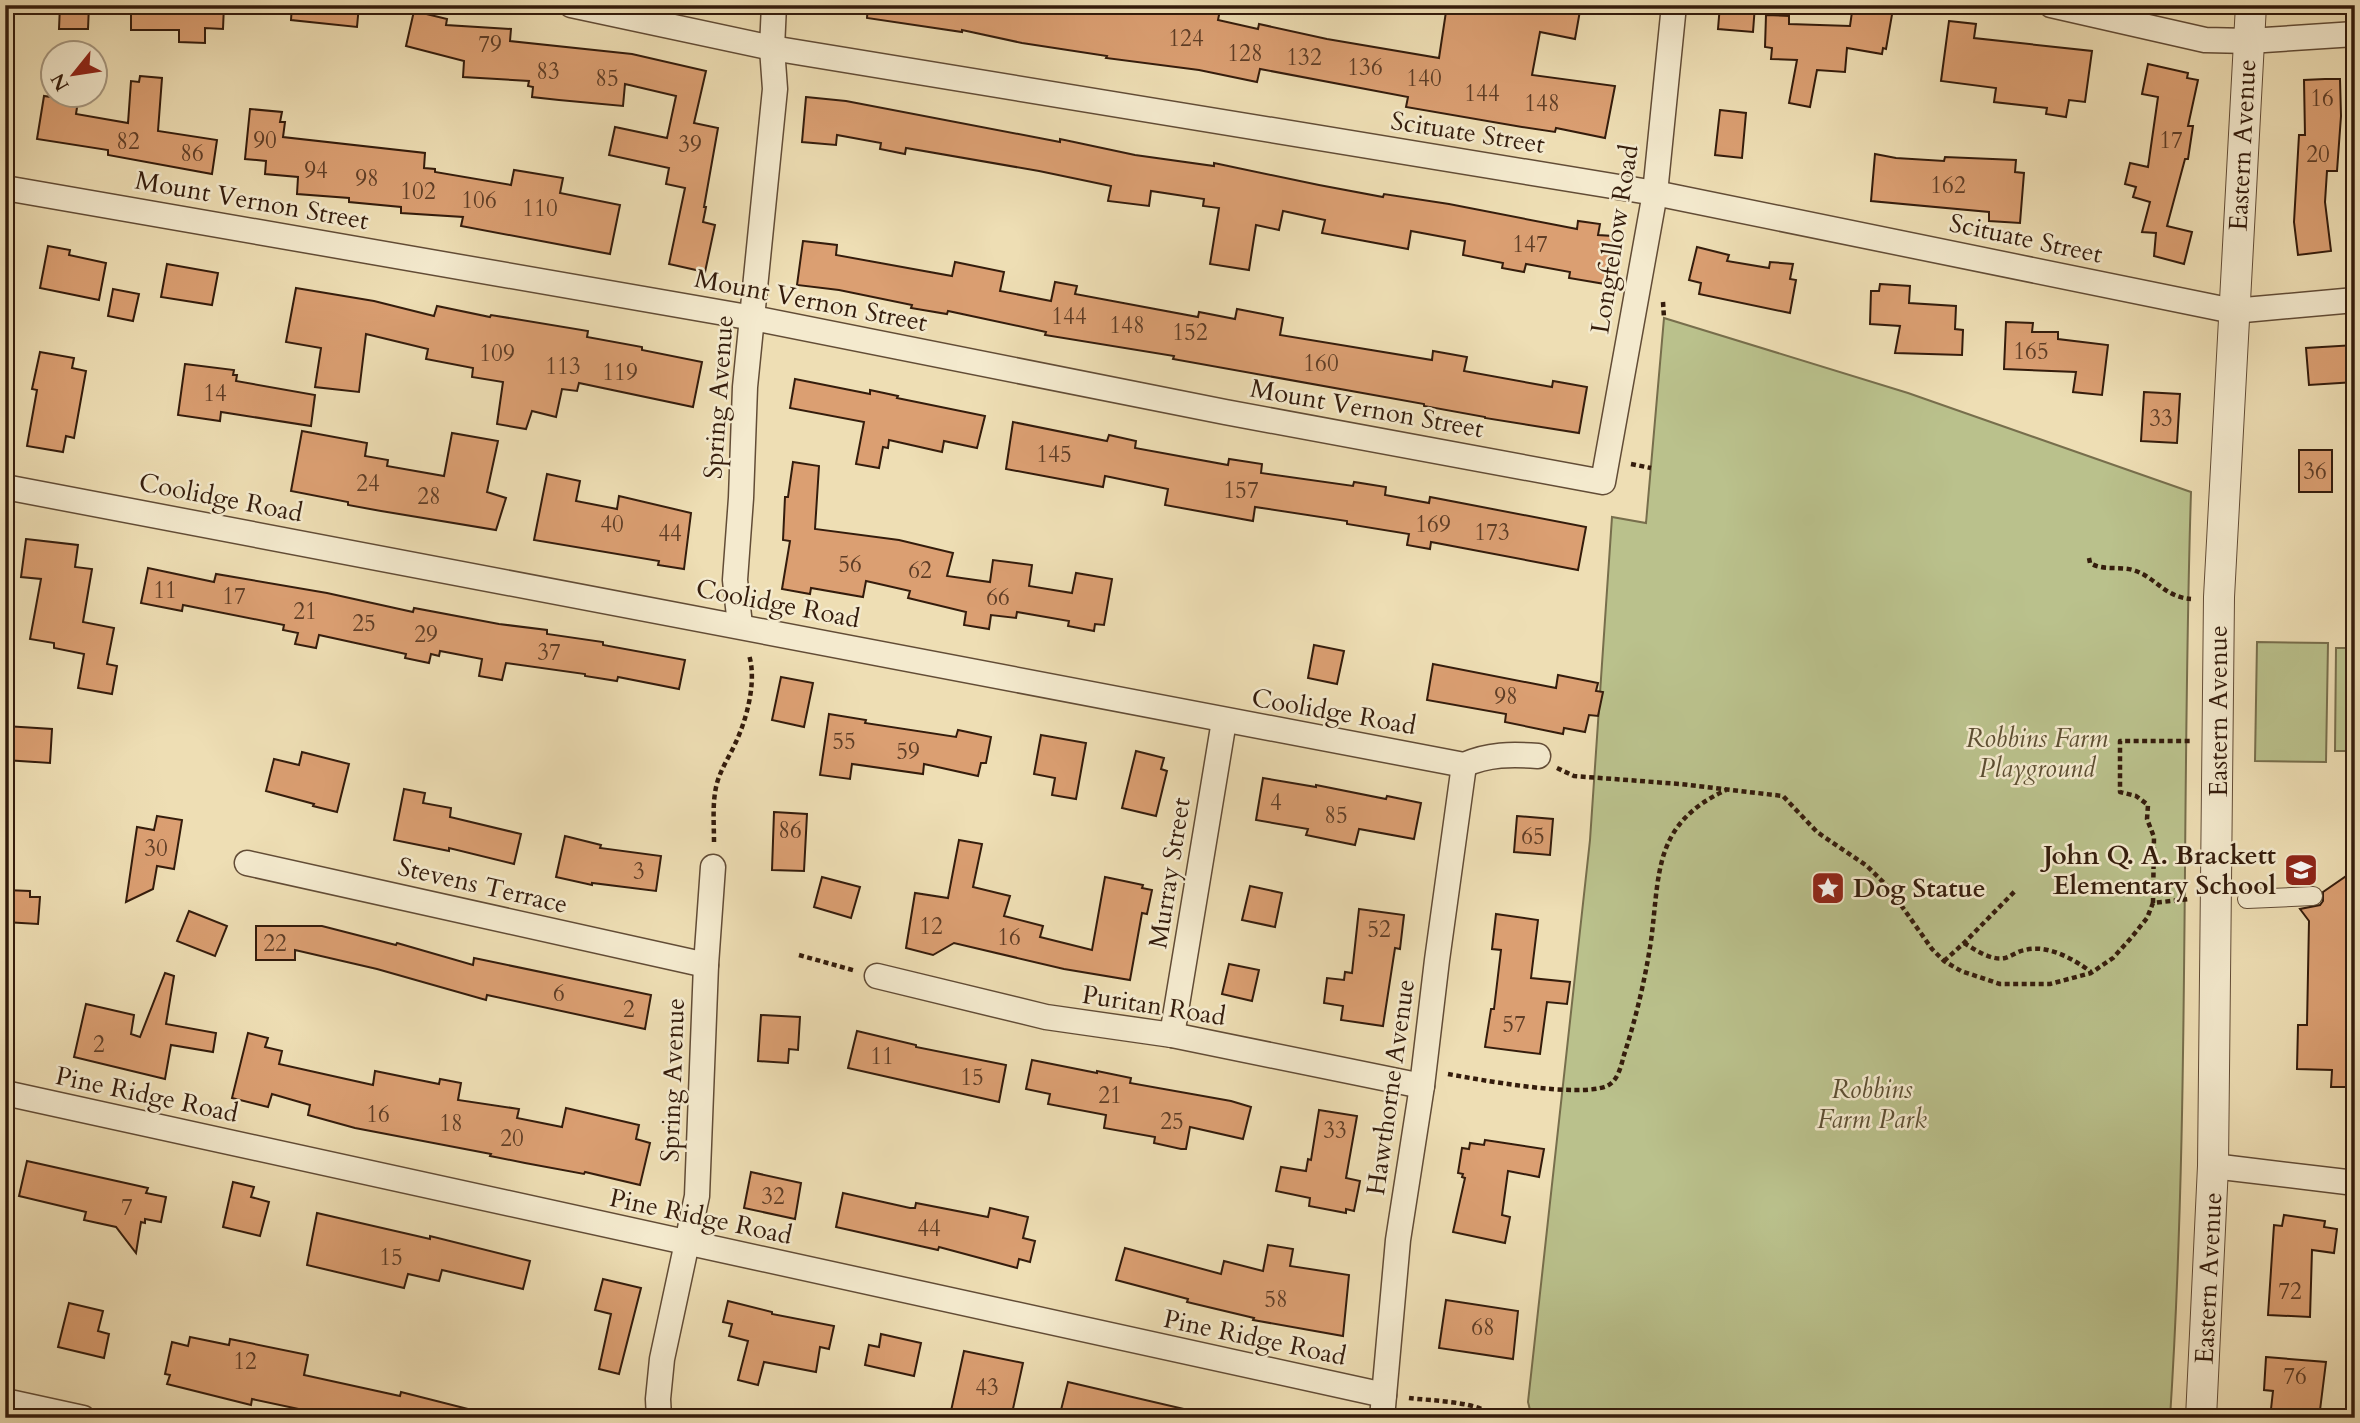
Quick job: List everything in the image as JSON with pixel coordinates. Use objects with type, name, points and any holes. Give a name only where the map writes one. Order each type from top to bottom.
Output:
[{"type":"street","name":"Scituate Street","points":[[571,5],[772,48],[1655,193],[2233,311],[2355,300]]},
{"type":"street","name":"Spring Avenue","points":[[740,625],[735,580],[746,387],[775,89],[772,48],[774,5]]},
{"type":"street","name":"Longfellow Road","points":[[1603,482],[1655,193],[1674,5]]},
{"type":"street","points":[[2051,5],[2205,40],[2249,41],[2355,34]]},
{"type":"street","name":"Eastern Avenue","points":[[2201,1418],[2213,1166],[2219,597],[2251,5]]},
{"type":"street","name":"Mount Vernon Street","points":[[5,188],[753,318],[1225,412],[1603,482]]},
{"type":"street","name":"Coolidge Road","points":[[5,487],[1464,765],[1477,759],[1503,755],[1538,756]]},
{"type":"street","name":"Murray Street","points":[[1172,1035],[1224,721]]},
{"type":"street","name":"Hawthorne Avenue","points":[[1383,1406],[1398,1240],[1423,1078],[1464,765]]},
{"type":"street","name":"Stevens Terrace","points":[[247,863],[706,965]]},
{"type":"street","name":"Spring Avenue","points":[[659,1418],[662,1359],[697,1196],[706,965],[713,867]]},
{"type":"street","points":[[2246,899],[2313,896]]},
{"type":"street","name":"Puritan Road","points":[[877,976],[1046,1017],[1172,1035],[1423,1078]]},
{"type":"street","name":"Pine Ridge Road","points":[[5,1093],[688,1243],[1383,1406]]},
{"type":"street","points":[[2213,1166],[2355,1183]]},
{"type":"street","points":[[5,1401],[83,1418]]},
{"type":"path","points":[[2089,558],[2090,563],[2096,567],[2124,568],[2142,573],[2168,593],[2192,599]]},
{"type":"path","points":[[713,867],[717,784],[736,742],[750,693],[752,664],[740,625]]},
{"type":"path","points":[[1538,756],[1574,776],[1783,796],[1816,832],[1867,866],[1889,888],[1932,949],[1944,961],[1961,971],[2000,984],[2050,984],[2091,973],[2113,958],[2147,918],[2153,903],[2154,837],[2147,819],[2148,805],[2136,796],[2120,792],[2120,741],[2191,741]]},
{"type":"path","points":[[1423,1078],[1587,1090],[1613,1083],[1642,991],[1659,864],[1664,851],[1682,822],[1702,804],[1727,789]]},
{"type":"path","points":[[1944,961],[2015,891]]},
{"type":"path","points":[[2153,903],[2190,899]]},
{"type":"path","points":[[1965,943],[1979,952],[2002,959],[2025,950],[2047,950],[2076,961],[2091,973]]},
{"type":"path","points":[[799,955],[877,976]]},
{"type":"path","points":[[1383,1406],[1474,1406],[1492,1413],[1496,1418]]},
{"type":"green space","name":"Robbins Farm Park","points":[[1664,318],[1908,393],[2191,492],[2183,1071],[2170,1418],[1532,1418],[1528,1402],[1590,840],[1612,517],[1646,523]]},
{"type":"green space","points":[[2257,642],[2328,643],[2326,762],[2255,761]]},
{"type":"green space","points":[[2336,648],[2355,648],[2355,751],[2335,751]]},
{"type":"building","points":[[60,5],[89,5],[88,29],[59,29]]},
{"type":"building","points":[[131,5],[224,5],[223,29],[205,28],[205,43],[179,42],[179,30],[131,30]]},
{"type":"building","points":[[292,5],[359,5],[357,27],[291,20]]},
{"type":"building","points":[[868,5],[1221,5],[1218,20],[1258,29],[1259,24],[1327,39],[1439,58],[1447,5],[1581,5],[1575,39],[1540,32],[1532,75],[1615,86],[1605,138],[1556,128],[1555,132],[1406,107],[1408,97],[1260,69],[1257,82],[1199,70],[1106,58],[1107,56],[1022,43],[962,30],[867,18]]},
{"type":"building","points":[[1720,5],[1755,5],[1753,32],[1718,29]]},
{"type":"building","points":[[1853,5],[1893,9],[1886,49],[1883,48],[1882,54],[1847,48],[1845,72],[1817,70],[1810,107],[1789,103],[1797,60],[1771,59],[1772,48],[1765,47],[1766,15],[1789,16],[1789,24],[1850,26]]},
{"type":"building","points":[[414,11],[447,19],[446,25],[511,29],[510,41],[632,54],[706,71],[694,123],[718,128],[704,207],[703,222],[715,225],[705,272],[669,264],[685,188],[666,184],[669,168],[609,155],[615,127],[667,138],[676,96],[625,84],[623,106],[532,97],[533,87],[528,86],[529,81],[463,77],[464,61],[406,46]]},
{"type":"building","points":[[1949,21],[1976,24],[1974,38],[2092,51],[2085,102],[2069,100],[2066,117],[2046,114],[2047,108],[1994,102],[1996,88],[1941,81]]},
{"type":"building","points":[[2148,64],[2188,73],[2187,78],[2198,80],[2188,126],[2193,126],[2188,159],[2185,159],[2167,226],[2192,232],[2184,264],[2154,256],[2156,233],[2142,232],[2150,202],[2133,197],[2136,187],[2125,184],[2130,163],[2148,167],[2158,97],[2142,94]]},
{"type":"building","points":[[140,76],[162,78],[158,131],[217,140],[212,174],[108,155],[108,150],[37,139],[42,108],[77,108],[76,114],[128,123],[131,81],[139,82]]},
{"type":"building","points":[[2340,79],[2341,116],[2337,171],[2327,171],[2325,202],[2331,251],[2298,255],[2294,222],[2299,135],[2305,135],[2304,80]]},
{"type":"building","points":[[806,97],[846,101],[1135,155],[1214,166],[1214,163],[1383,197],[1384,194],[1449,204],[1577,229],[1578,221],[1600,224],[1598,235],[1613,236],[1605,284],[1569,278],[1570,272],[1526,264],[1524,272],[1502,268],[1503,263],[1463,255],[1465,241],[1411,231],[1408,249],[1322,233],[1325,220],[1283,211],[1279,230],[1256,225],[1249,270],[1210,264],[1219,208],[1203,206],[1204,199],[1151,191],[1149,206],[1108,201],[1111,186],[1039,171],[906,148],[905,154],[880,149],[881,143],[837,135],[836,145],[802,142]]},
{"type":"building","points":[[250,109],[282,112],[280,122],[285,122],[283,137],[425,153],[424,168],[435,169],[435,172],[511,185],[514,170],[563,178],[560,193],[620,205],[610,254],[461,226],[463,217],[401,213],[401,207],[349,202],[349,198],[297,194],[298,177],[265,174],[266,161],[245,159]]},
{"type":"building","points":[[1720,110],[1746,113],[1742,158],[1715,155]]},
{"type":"building","points":[[1875,154],[1944,161],[1945,157],[2016,160],[2015,172],[2024,173],[2020,223],[1989,221],[1989,212],[1871,201]]},
{"type":"building","points":[[803,241],[837,245],[836,255],[952,276],[955,262],[1004,272],[1000,291],[1051,301],[1055,282],[1077,286],[1075,294],[1198,317],[1199,312],[1235,319],[1237,309],[1283,318],[1280,335],[1432,360],[1433,351],[1467,357],[1464,371],[1552,387],[1553,381],[1587,387],[1579,433],[1173,359],[1174,356],[1045,335],[1046,332],[948,311],[947,314],[911,308],[912,305],[839,290],[797,285]]},
{"type":"building","points":[[48,246],[70,250],[69,255],[106,263],[99,300],[40,288]]},
{"type":"building","points":[[1697,247],[1729,255],[1727,261],[1769,268],[1770,262],[1793,264],[1790,279],[1796,280],[1790,313],[1699,294],[1701,283],[1689,280]]},
{"type":"building","points":[[167,264],[218,273],[212,305],[161,297]]},
{"type":"building","points":[[1880,284],[1910,286],[1909,303],[1956,306],[1955,329],[1963,330],[1962,355],[1895,353],[1900,326],[1870,324],[1871,291],[1879,291]]},
{"type":"building","points":[[296,288],[374,301],[434,316],[437,306],[490,317],[491,315],[588,331],[587,337],[702,362],[693,407],[579,383],[577,391],[562,389],[556,417],[532,411],[526,429],[497,424],[503,382],[472,377],[473,368],[426,359],[428,349],[366,334],[359,392],[315,387],[321,348],[286,342]]},
{"type":"building","points":[[113,289],[139,294],[133,321],[108,316]]},
{"type":"building","points":[[2006,322],[2033,323],[2032,332],[2058,332],[2058,339],[2108,345],[2102,395],[2073,392],[2076,372],[2004,369]]},
{"type":"building","points":[[2355,345],[2355,382],[2309,385],[2306,348]]},
{"type":"building","points":[[40,352],[74,358],[72,368],[86,371],[74,438],[66,436],[63,452],[27,446],[37,390],[32,389]]},
{"type":"building","points":[[185,364],[234,370],[236,381],[315,395],[311,426],[221,412],[220,421],[178,415]]},
{"type":"building","points":[[795,379],[870,394],[870,390],[985,416],[977,448],[944,441],[942,452],[889,440],[888,448],[883,447],[879,468],[856,464],[864,422],[790,408]]},
{"type":"building","points":[[2144,392],[2180,394],[2177,443],[2141,441]]},
{"type":"building","points":[[1013,422],[1107,441],[1109,435],[1136,441],[1135,448],[1228,465],[1229,459],[1262,464],[1261,473],[1353,486],[1354,482],[1386,487],[1385,495],[1429,503],[1430,497],[1586,527],[1578,570],[1431,542],[1430,549],[1407,545],[1409,534],[1347,524],[1347,521],[1255,507],[1253,521],[1165,505],[1168,489],[1105,476],[1103,487],[1006,469]]},
{"type":"building","points":[[302,431],[367,443],[365,456],[388,460],[387,466],[444,476],[452,433],[498,441],[487,492],[506,498],[496,530],[348,505],[348,502],[291,491]]},
{"type":"building","points":[[2299,450],[2332,450],[2332,492],[2299,492]]},
{"type":"building","points":[[793,462],[819,466],[815,529],[899,540],[953,553],[947,576],[990,582],[993,560],[1032,565],[1029,586],[1072,593],[1076,573],[1112,579],[1104,625],[1095,624],[1094,631],[1068,626],[1069,621],[1017,612],[1016,618],[991,615],[989,629],[964,625],[966,612],[908,598],[910,591],[866,581],[863,597],[811,588],[810,594],[782,589],[790,541],[783,540],[785,497],[788,497]]},
{"type":"building","points":[[547,474],[580,481],[576,501],[617,509],[619,496],[691,513],[684,569],[658,565],[659,561],[534,540]]},
{"type":"building","points":[[26,539],[78,545],[75,567],[92,569],[83,622],[114,628],[107,664],[117,666],[112,694],[78,688],[84,654],[54,648],[54,643],[30,639],[41,579],[21,577]]},
{"type":"building","points":[[148,568],[214,582],[216,574],[327,593],[413,612],[414,608],[547,630],[547,634],[603,642],[603,645],[685,660],[679,689],[618,677],[617,681],[506,663],[502,680],[479,676],[482,659],[440,651],[439,656],[431,654],[429,663],[405,658],[406,654],[319,635],[316,648],[295,644],[298,633],[283,630],[284,625],[183,605],[182,611],[141,603]]},
{"type":"building","points":[[1314,645],[1344,651],[1337,684],[1308,678]]},
{"type":"building","points":[[1433,664],[1556,688],[1558,675],[1598,683],[1596,691],[1603,692],[1598,716],[1589,715],[1585,732],[1564,728],[1563,734],[1505,722],[1506,714],[1427,700]]},
{"type":"building","points":[[781,677],[813,683],[804,727],[772,720]]},
{"type":"building","points":[[829,714],[866,720],[865,723],[956,737],[958,730],[991,737],[986,763],[981,763],[978,776],[924,764],[923,774],[852,764],[850,779],[820,775]]},
{"type":"building","points":[[5,726],[52,729],[50,763],[5,760]]},
{"type":"building","points":[[1041,735],[1086,743],[1076,799],[1052,795],[1055,778],[1034,774]]},
{"type":"building","points":[[1136,751],[1164,758],[1161,769],[1167,771],[1156,816],[1122,808]]},
{"type":"building","points":[[302,752],[349,764],[337,812],[266,791],[274,759],[299,765]]},
{"type":"building","points":[[1263,778],[1421,803],[1414,839],[1359,829],[1355,845],[1306,835],[1308,829],[1256,820]]},
{"type":"building","points":[[404,789],[425,793],[423,803],[451,808],[450,817],[521,834],[514,864],[449,848],[449,851],[394,840]]},
{"type":"building","points":[[774,812],[807,814],[804,871],[772,870]]},
{"type":"building","points":[[157,816],[182,820],[174,869],[157,866],[153,889],[126,902],[137,827],[154,830]]},
{"type":"building","points":[[1517,816],[1553,819],[1550,855],[1514,852]]},
{"type":"building","points":[[565,836],[601,845],[600,848],[661,856],[656,891],[592,885],[556,877]]},
{"type":"building","points":[[959,840],[982,844],[973,887],[1010,896],[1004,916],[1043,926],[1040,937],[1092,950],[1105,877],[1143,885],[1142,888],[1152,890],[1147,914],[1142,913],[1130,980],[1064,969],[954,943],[933,955],[906,948],[915,893],[948,898]]},
{"type":"building","points":[[2355,870],[2355,1087],[2331,1087],[2332,1070],[2297,1069],[2298,1025],[2307,1025],[2309,921],[2300,909],[2320,905],[2323,892]]},
{"type":"building","points":[[822,877],[860,887],[851,918],[814,907]]},
{"type":"building","points":[[1250,886],[1282,893],[1275,927],[1242,920]]},
{"type":"building","points":[[5,890],[30,891],[30,897],[40,897],[38,924],[5,922]]},
{"type":"building","points":[[1359,909],[1404,915],[1400,949],[1395,948],[1383,1026],[1341,1020],[1343,1006],[1324,1003],[1327,978],[1344,980],[1345,972],[1352,973]]},
{"type":"building","points":[[189,911],[227,926],[215,956],[177,941]]},
{"type":"building","points":[[1496,914],[1538,920],[1531,978],[1570,982],[1567,1004],[1547,1002],[1540,1054],[1485,1047],[1491,1009],[1494,1009],[1501,950],[1492,949]]},
{"type":"building","points":[[256,926],[322,926],[396,945],[397,943],[473,965],[474,958],[651,995],[645,1029],[487,995],[486,1000],[377,969],[295,950],[295,960],[256,960]]},
{"type":"building","points":[[1229,964],[1259,970],[1252,1001],[1222,994]]},
{"type":"building","points":[[165,973],[174,976],[166,1024],[216,1033],[213,1052],[171,1045],[165,1079],[74,1057],[86,1004],[134,1015],[131,1034],[140,1037]]},
{"type":"building","points":[[761,1015],[800,1017],[798,1050],[789,1049],[788,1063],[758,1061]]},
{"type":"building","points":[[857,1031],[916,1047],[1006,1065],[999,1102],[848,1068]]},
{"type":"building","points":[[248,1033],[268,1038],[265,1047],[282,1051],[279,1064],[373,1085],[375,1071],[439,1084],[440,1079],[461,1083],[458,1100],[519,1109],[517,1118],[562,1127],[566,1108],[639,1125],[636,1139],[650,1143],[640,1185],[355,1128],[308,1115],[310,1105],[272,1094],[268,1107],[232,1098]]},
{"type":"building","points":[[1032,1060],[1131,1078],[1130,1083],[1251,1107],[1243,1139],[1190,1127],[1186,1149],[1181,1149],[1154,1143],[1155,1137],[1104,1128],[1106,1115],[1048,1104],[1050,1094],[1026,1089]]},
{"type":"building","points":[[1319,1110],[1357,1116],[1346,1178],[1360,1181],[1354,1211],[1346,1209],[1346,1213],[1309,1206],[1310,1198],[1276,1191],[1281,1167],[1306,1171],[1308,1159],[1311,1160]]},
{"type":"building","points":[[1485,1140],[1544,1149],[1539,1177],[1508,1171],[1502,1215],[1510,1217],[1505,1243],[1453,1232],[1465,1178],[1458,1173],[1462,1148],[1469,1149],[1470,1143],[1484,1145]]},
{"type":"building","points":[[27,1161],[148,1188],[146,1193],[166,1197],[161,1222],[145,1219],[145,1223],[141,1222],[136,1253],[116,1227],[84,1220],[86,1212],[19,1196]]},
{"type":"building","points":[[751,1172],[801,1183],[795,1219],[744,1208]]},
{"type":"building","points":[[233,1182],[254,1187],[251,1197],[269,1202],[260,1236],[223,1227]]},
{"type":"building","points":[[843,1193],[910,1208],[915,1208],[916,1203],[988,1217],[990,1208],[1028,1217],[1023,1238],[1035,1241],[1030,1262],[1019,1259],[1017,1268],[939,1247],[938,1250],[836,1227]]},
{"type":"building","points":[[317,1213],[430,1239],[430,1236],[530,1261],[523,1289],[442,1270],[439,1281],[408,1274],[404,1288],[307,1265]]},
{"type":"building","points":[[2284,1215],[2325,1221],[2324,1227],[2337,1229],[2334,1253],[2312,1250],[2310,1317],[2268,1315],[2274,1225],[2282,1226]]},
{"type":"building","points":[[1268,1245],[1293,1249],[1290,1266],[1349,1275],[1343,1336],[1253,1320],[1254,1318],[1187,1302],[1188,1299],[1116,1280],[1125,1248],[1221,1274],[1224,1261],[1263,1271]]},
{"type":"building","points":[[603,1279],[641,1288],[619,1374],[599,1369],[611,1314],[595,1310]]},
{"type":"building","points":[[1446,1300],[1518,1311],[1513,1359],[1439,1348]]},
{"type":"building","points":[[728,1301],[772,1314],[834,1326],[829,1349],[820,1347],[816,1372],[764,1362],[758,1385],[738,1380],[748,1341],[729,1336],[732,1324],[723,1322]]},
{"type":"building","points":[[69,1303],[103,1311],[98,1331],[109,1334],[104,1358],[58,1347]]},
{"type":"building","points":[[881,1334],[921,1343],[914,1376],[865,1365],[869,1345],[879,1347]]},
{"type":"building","points":[[190,1337],[229,1345],[230,1339],[308,1355],[304,1375],[400,1396],[401,1392],[472,1410],[471,1418],[341,1418],[252,1399],[251,1405],[167,1384],[170,1375],[165,1374],[172,1342],[188,1346]]},
{"type":"building","points":[[964,1351],[1023,1363],[1011,1418],[982,1418],[951,1411]]},
{"type":"building","points":[[2266,1357],[2326,1362],[2319,1418],[2270,1418],[2273,1391],[2264,1390]]},
{"type":"building","points":[[1068,1382],[1184,1409],[1183,1418],[1059,1418]]},
{"type":"place","name":"John Q. A. Brackett Elementary School","points":[[2301,870]]},
{"type":"place","name":"Dog Statue","points":[[1828,888]]},
{"type":"park label","name":"Robbins Farm Playground","points":[[2037,753]]}]
